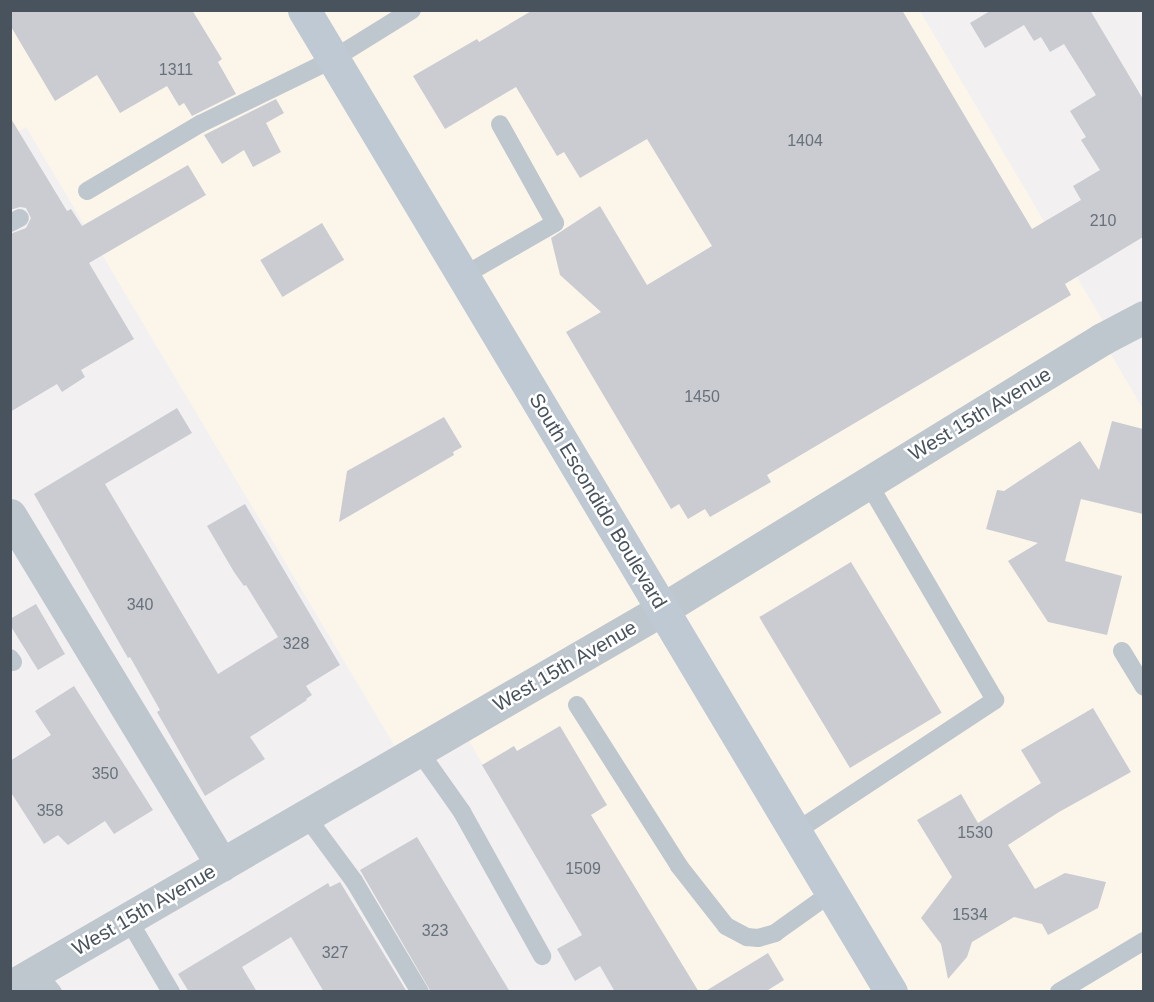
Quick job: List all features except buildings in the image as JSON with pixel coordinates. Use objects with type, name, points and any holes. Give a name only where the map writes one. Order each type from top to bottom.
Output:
[{"type":"main road","name":"South Escondido Boulevard","points":[[304,10],[891,992]]},
{"type":"street","name":"West 15th Avenue","points":[[24,984],[129,919],[663,609],[1102,339],[1143,317]]},
{"type":"street","points":[[10,515],[222,865]]},
{"type":"lane","points":[[87,191],[200,124],[333,59],[412,10]]},
{"type":"lane","points":[[463,276],[555,223],[500,124]]},
{"type":"lane","points":[[795,831],[995,700],[868,483]]},
{"type":"lane","points":[[1122,651],[1143,687]]},
{"type":"lane","points":[[577,705],[679,866],[726,926],[747,937],[758,938],[775,933],[831,893]]},
{"type":"lane","points":[[419,751],[462,812],[542,956]]},
{"type":"lane","points":[[306,816],[354,880],[420,992]]},
{"type":"lane","points":[[129,919],[171,992]]},
{"type":"lane","points":[[1059,992],[1143,941]]},
{"type":"shaded area","points":[[11,11],[920,11],[1111,335],[1102,339],[1143,409],[1143,991],[615,991],[461,727],[403,760],[26,127],[11,136]]}]
